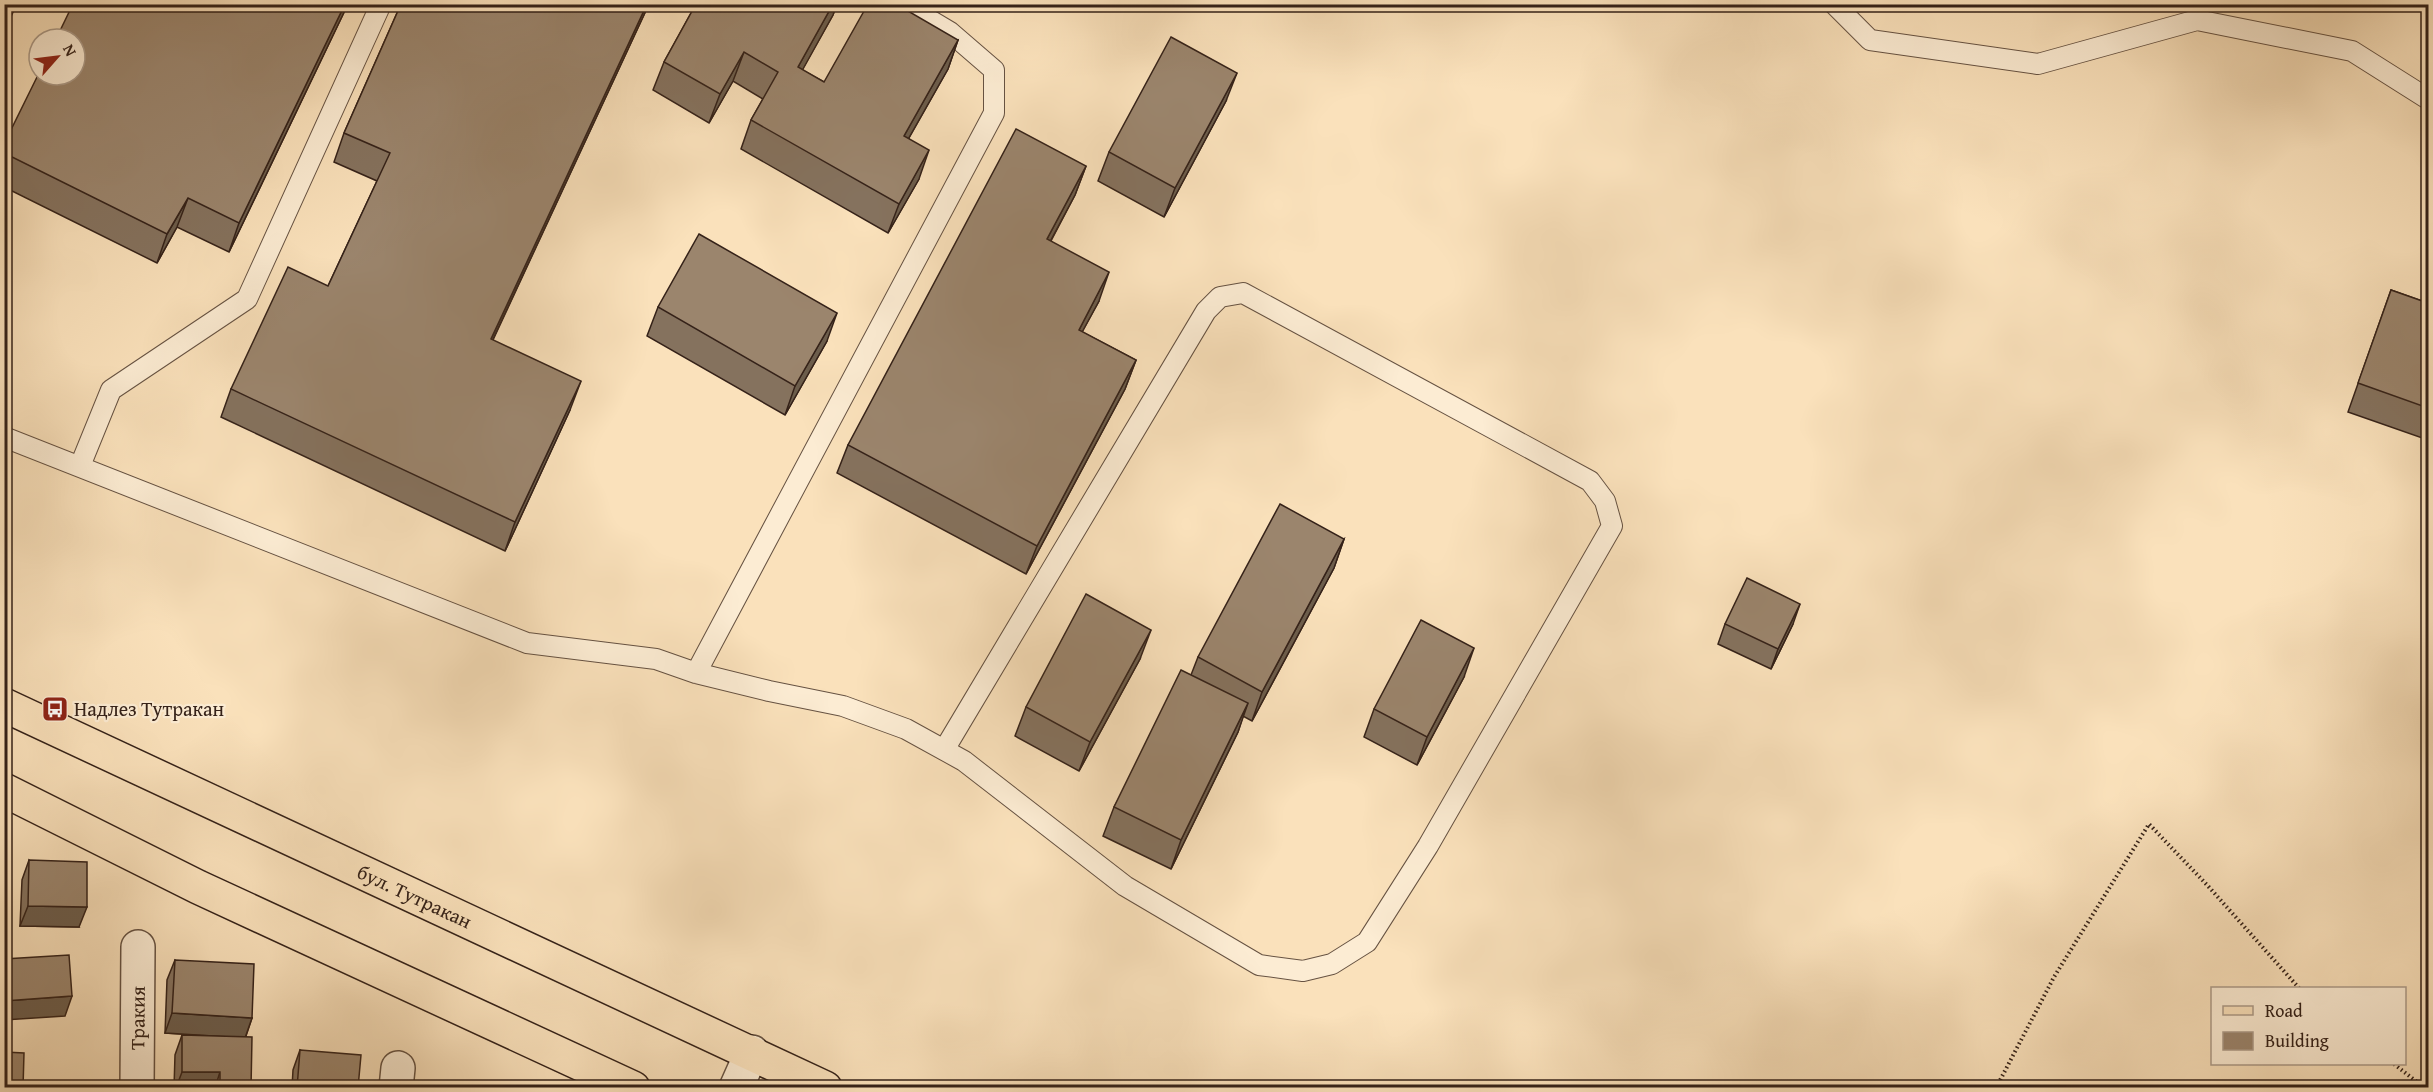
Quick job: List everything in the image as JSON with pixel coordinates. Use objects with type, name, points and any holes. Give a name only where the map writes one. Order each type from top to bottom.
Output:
[{"type":"main road","name":"бул. Тутракан","points":[[4,705],[825,1088]]},
{"type":"main road","points":[[4,790],[198,887],[633,1088]]},
{"type":"street","name":"Тракия","points":[[137,1088],[138,947]]},
{"type":"street","points":[[736,1088],[752,1052]]},
{"type":"lane","points":[[80,466],[111,390],[248,298],[381,4]]},
{"type":"lane","points":[[696,673],[994,113],[994,70],[950,32],[903,4]]},
{"type":"lane","points":[[1834,4],[1870,40],[2038,64],[2197,20],[2352,51],[2428,99]]},
{"type":"lane","points":[[4,437],[527,643],[656,659],[696,673],[843,706],[906,729],[944,750],[964,761],[1125,886],[1259,965],[1304,971],[1332,963],[1367,942],[1428,846],[1612,526],[1605,501],[1590,481],[1243,293],[1220,297],[1200,321],[944,750]]},
{"type":"path","points":[[1996,1088],[2054,976],[2149,824],[2298,987]]},
{"type":"path","points":[[2395,1065],[2422,1086],[2428,1087]]},
{"type":"building","points":[[4,4],[14,4],[4,23]]},
{"type":"building","points":[[73,4],[345,4],[239,223],[188,198],[167,234],[4,153],[4,144],[32,87],[87,87],[87,27],[62,27]]},
{"type":"building","points":[[401,4],[647,4],[491,339],[581,381],[515,522],[231,389],[288,267],[328,286],[390,153],[344,133]]},
{"type":"building","points":[[696,4],[833,4],[798,67],[824,82],[868,4],[896,4],[958,40],[904,136],[929,150],[899,204],[751,120],[778,72],[744,52],[720,94],[664,62]]},
{"type":"building","points":[[1171,37],[1237,73],[1175,188],[1109,152]]},
{"type":"building","points":[[1016,129],[1086,166],[1047,239],[1109,272],[1079,330],[1136,360],[1037,546],[848,445]]},
{"type":"building","points":[[699,234],[837,313],[795,386],[658,307]]},
{"type":"building","points":[[2391,290],[2428,303],[2428,408],[2358,383]]},
{"type":"building","points":[[1280,504],[1344,539],[1262,692],[1198,657]]},
{"type":"building","points":[[1747,578],[1800,604],[1778,649],[1725,624]]},
{"type":"building","points":[[1086,594],[1151,630],[1090,742],[1026,707]]},
{"type":"building","points":[[1421,620],[1474,648],[1427,737],[1374,709]]},
{"type":"building","points":[[1181,670],[1248,703],[1181,840],[1114,807]]},
{"type":"building","points":[[29,860],[87,862],[87,907],[28,906]]},
{"type":"building","points":[[69,955],[72,996],[4,1001],[4,959]]},
{"type":"building","points":[[175,960],[254,964],[252,1018],[172,1013]]},
{"type":"building","points":[[182,1035],[252,1037],[251,1088],[220,1088],[220,1072],[182,1072]]},
{"type":"building","points":[[300,1050],[361,1055],[358,1088],[297,1088]]},
{"type":"building","points":[[4,1052],[24,1053],[23,1088],[4,1088]]},
{"type":"place","name":"Надлез Тутракан","points":[[55,709]]}]
